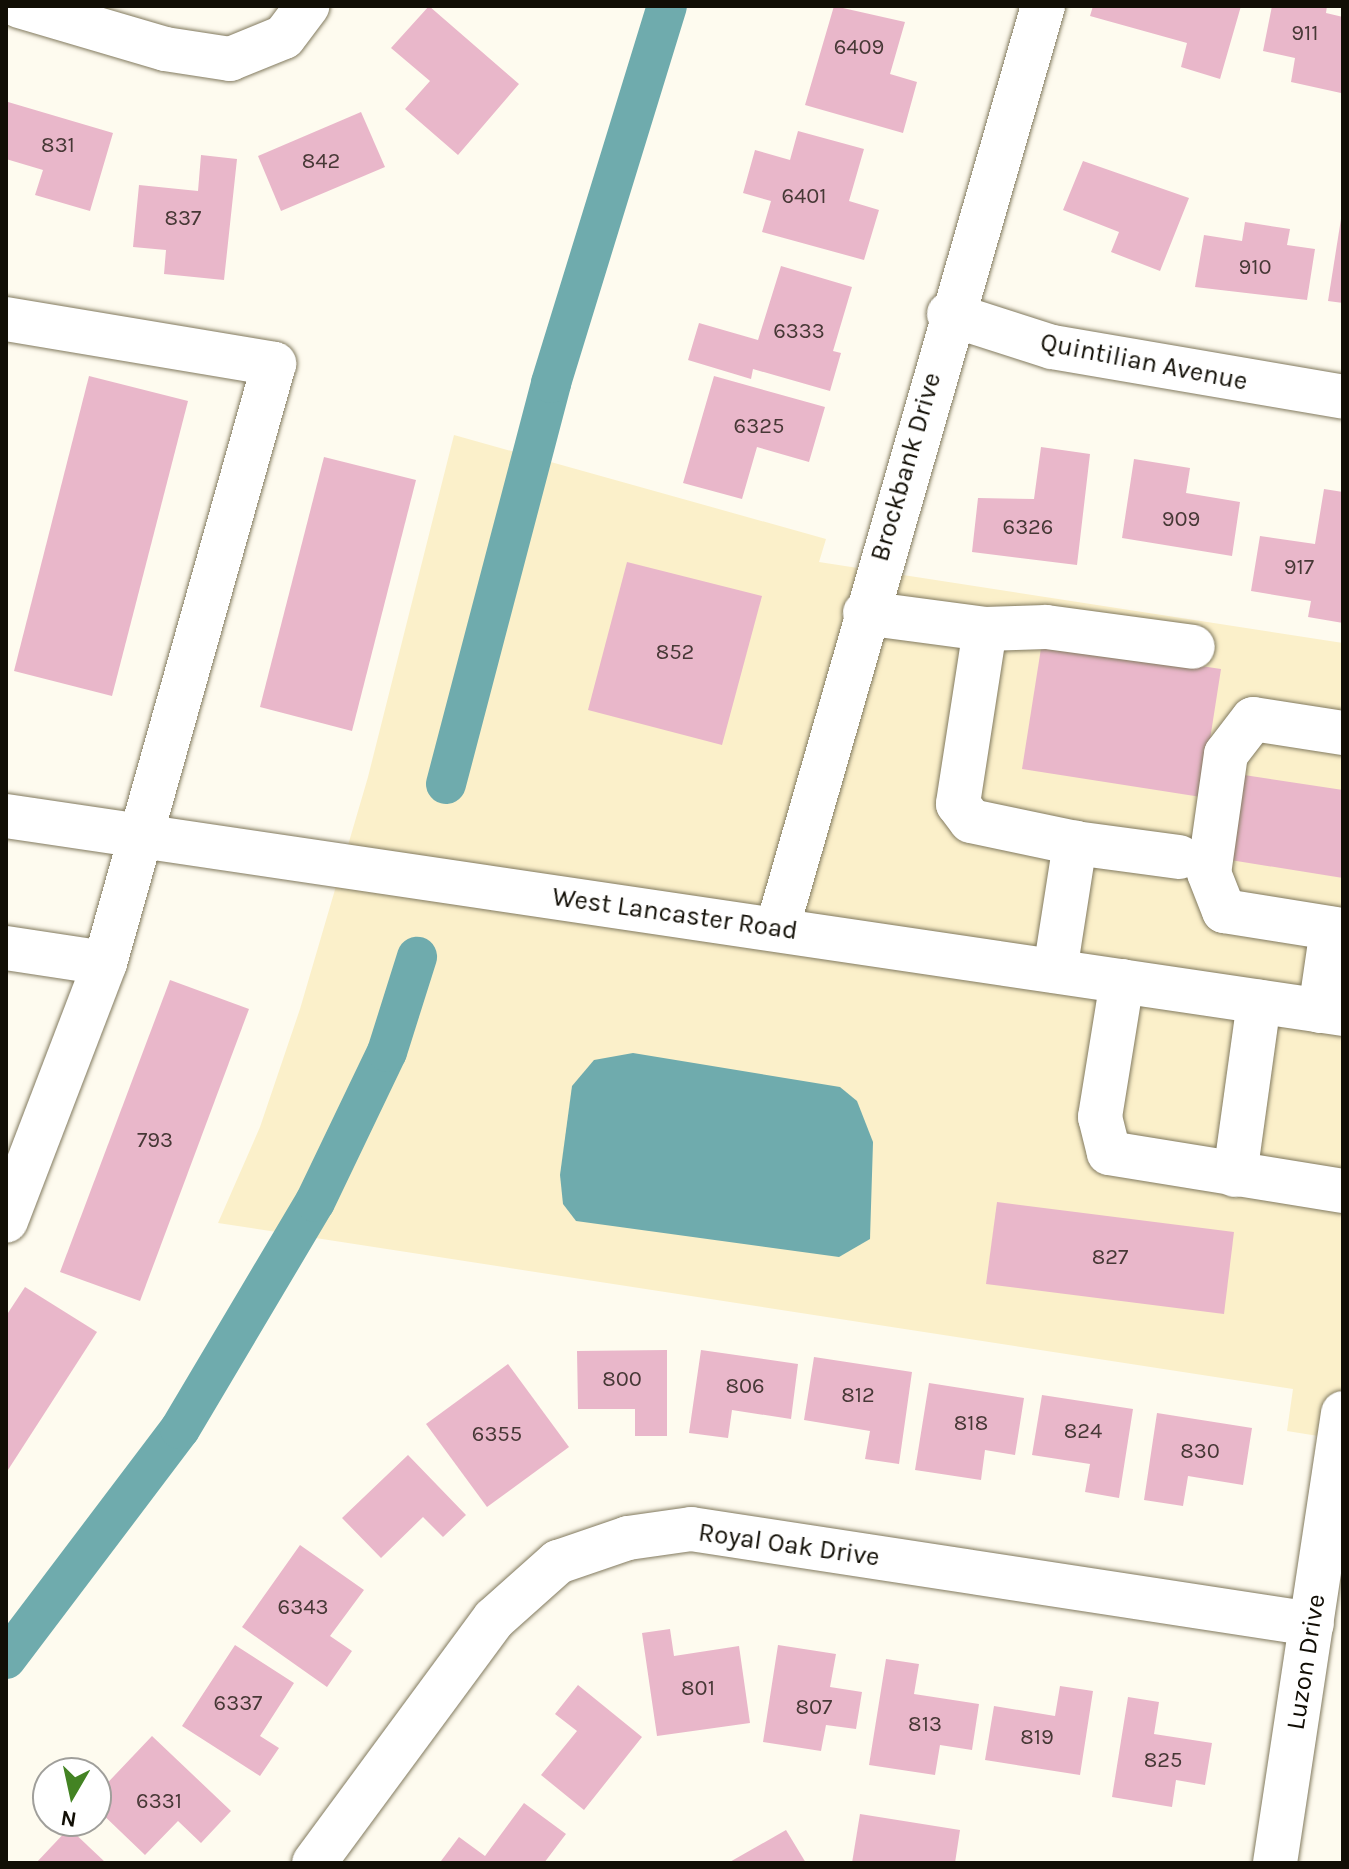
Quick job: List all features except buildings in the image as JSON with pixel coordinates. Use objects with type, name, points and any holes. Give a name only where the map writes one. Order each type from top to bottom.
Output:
[{"type":"street","points":[[19,6],[165,49],[230,59],[284,37],[307,6]]},
{"type":"street","name":"Brockbank Drive","points":[[777,929],[949,314],[1043,6]]},
{"type":"street","name":"Quintilian Avenue","points":[[949,314],[1052,347],[1343,397]]},
{"type":"street","points":[[6,319],[274,364],[105,963],[6,1221]]},
{"type":"street","points":[[865,613],[985,629],[1046,627],[1193,647]]},
{"type":"street","points":[[985,629],[958,804],[971,821],[1075,843],[1179,857]]},
{"type":"street","points":[[1332,1012],[1338,929],[1224,911],[1209,873],[1226,754],[1253,719],[1343,733]]},
{"type":"street","name":"West Lancaster Road","points":[[6,816],[1332,1012]]},
{"type":"street","points":[[1055,971],[1075,843]]},
{"type":"street","points":[[6,948],[105,963]]},
{"type":"street","points":[[1122,981],[1101,1139],[1120,1157],[1343,1191]]},
{"type":"street","points":[[1235,1175],[1259,1002]]},
{"type":"street","name":"Luzon Drive","points":[[1275,1863],[1343,1413]]},
{"type":"street","name":"Royal Oak Drive","points":[[314,1863],[494,1619],[558,1562],[628,1538],[691,1529],[1312,1624]]},
{"type":"shaded area","points":[[454,435],[826,539],[819,562],[1343,643],[1343,1440],[1287,1431],[1293,1389],[218,1223],[260,1127],[300,1009],[368,777]]},
{"type":"water","points":[[633,1053],[840,1087],[857,1101],[873,1142],[870,1239],[839,1257],[576,1221],[563,1204],[560,1175],[572,1086],[594,1060]]},
{"type":"waterway","points":[[446,784],[551,383],[667,6]]},
{"type":"waterway","points":[[6,1659],[180,1429],[315,1202],[387,1052],[417,957]]}]
